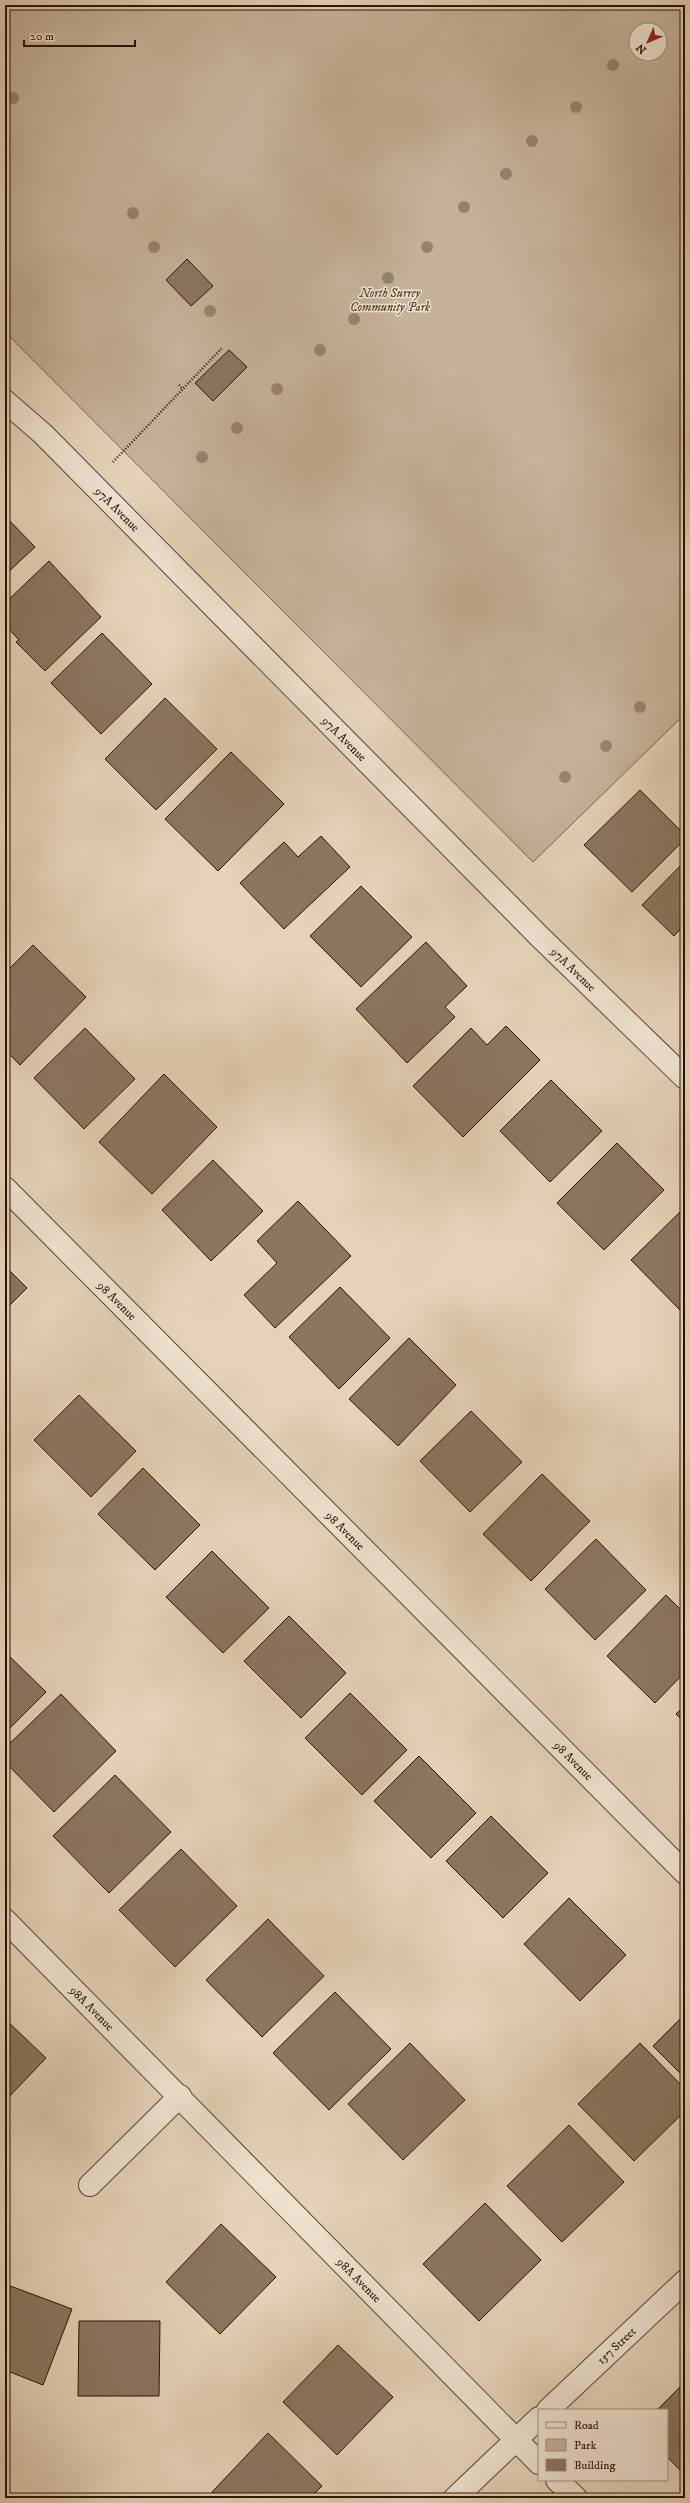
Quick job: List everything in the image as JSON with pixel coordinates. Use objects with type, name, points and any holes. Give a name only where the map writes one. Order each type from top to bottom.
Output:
[{"type":"street","name":"97A Avenue","points":[[5,401],[43,434],[540,937],[685,1078]]},
{"type":"street","name":"98 Avenue","points":[[5,1188],[685,1873]]},
{"type":"street","name":"98A Avenue","points":[[5,1920],[180,2096],[515,2441],[538,2462]]},
{"type":"street","points":[[90,2185],[180,2096]]},
{"type":"street","name":"157 Street","points":[[549,2409],[685,2281]]},
{"type":"street","points":[[455,2498],[538,2419]]},
{"type":"street","points":[[558,2481],[576,2498]]},
{"type":"path","points":[[109,467],[222,348]]},
{"type":"path","points":[[179,385],[183,389]]},
{"type":"green space","name":"North Surrey Community Park","points":[[5,5],[685,5],[685,714],[533,862],[5,332]]},
{"type":"building","points":[[187,259],[213,286],[191,306],[166,280]]},
{"type":"building","points":[[229,350],[247,367],[213,401],[195,383]]},
{"type":"building","points":[[5,516],[35,547],[5,575]]},
{"type":"building","points":[[49,561],[101,617],[45,671],[16,642],[19,640],[5,625],[5,603]]},
{"type":"building","points":[[102,633],[152,684],[101,734],[51,683]]},
{"type":"building","points":[[165,698],[217,749],[156,810],[105,759]]},
{"type":"building","points":[[231,752],[284,804],[218,871],[165,819]]},
{"type":"building","points":[[640,790],[685,835],[685,839],[632,892],[584,845]]},
{"type":"building","points":[[321,836],[350,867],[284,929],[240,883],[284,842],[298,857]]},
{"type":"building","points":[[685,861],[685,924],[674,936],[642,905]]},
{"type":"building","points":[[361,886],[412,937],[361,987],[310,936]]},
{"type":"building","points":[[426,942],[467,986],[445,1007],[455,1017],[407,1063],[356,1009]]},
{"type":"building","points":[[33,945],[86,997],[20,1065],[5,1050],[5,973]]},
{"type":"building","points":[[506,1026],[540,1060],[463,1137],[413,1086],[471,1028],[487,1045]]},
{"type":"building","points":[[85,1028],[135,1079],[84,1129],[34,1078]]},
{"type":"building","points":[[164,1074],[217,1127],[152,1194],[99,1142]]},
{"type":"building","points":[[551,1080],[602,1131],[550,1182],[500,1131]]},
{"type":"building","points":[[617,1143],[664,1190],[604,1250],[557,1203]]},
{"type":"building","points":[[213,1160],[263,1211],[211,1261],[162,1210]]},
{"type":"building","points":[[298,1201],[351,1256],[275,1328],[244,1295],[277,1263],[257,1241]]},
{"type":"building","points":[[682,1210],[685,1213],[685,1307],[681,1311],[631,1260]]},
{"type":"building","points":[[5,1266],[27,1288],[5,1310]]},
{"type":"building","points":[[340,1287],[390,1338],[339,1389],[289,1337]]},
{"type":"building","points":[[409,1338],[456,1385],[398,1446],[349,1399]]},
{"type":"building","points":[[79,1395],[136,1451],[91,1497],[34,1440]]},
{"type":"building","points":[[471,1411],[522,1462],[470,1512],[420,1461]]},
{"type":"building","points":[[143,1468],[200,1525],[155,1570],[98,1514]]},
{"type":"building","points":[[542,1474],[590,1521],[531,1581],[483,1534]]},
{"type":"building","points":[[596,1539],[646,1590],[595,1640],[545,1589]]},
{"type":"building","points":[[212,1551],[269,1608],[223,1653],[166,1597]]},
{"type":"building","points":[[666,1595],[685,1614],[685,1672],[655,1703],[607,1656]]},
{"type":"building","points":[[289,1616],[346,1673],[301,1718],[244,1661]]},
{"type":"building","points":[[5,1652],[46,1692],[5,1733]]},
{"type":"building","points":[[350,1693],[407,1750],[362,1795],[305,1738]]},
{"type":"building","points":[[61,1694],[116,1751],[54,1812],[5,1762],[5,1748]]},
{"type":"building","points":[[685,1705],[685,1723],[676,1714]]},
{"type":"building","points":[[419,1756],[476,1813],[431,1858],[374,1801]]},
{"type":"building","points":[[115,1775],[171,1832],[109,1893],[53,1836]]},
{"type":"building","points":[[491,1816],[548,1873],[503,1918],[446,1861]]},
{"type":"building","points":[[181,1849],[237,1906],[175,1967],[119,1910]]},
{"type":"building","points":[[569,1898],[626,1955],[580,2001],[524,1944]]},
{"type":"building","points":[[268,1919],[324,1976],[262,2037],[206,1980]]},
{"type":"building","points":[[335,1992],[391,2049],[329,2110],[273,2053]]},
{"type":"building","points":[[685,2014],[685,2078],[653,2046]]},
{"type":"building","points":[[5,2019],[46,2058],[5,2101]]},
{"type":"building","points":[[410,2043],[465,2100],[403,2160],[348,2104]]},
{"type":"building","points":[[640,2043],[685,2089],[685,2111],[634,2161],[578,2104]]},
{"type":"building","points":[[569,2125],[624,2182],[562,2242],[507,2186]]},
{"type":"building","points":[[485,2203],[541,2260],[479,2321],[423,2264]]},
{"type":"building","points":[[221,2224],[276,2277],[220,2334],[166,2282]]},
{"type":"building","points":[[5,2284],[72,2309],[43,2385],[5,2370]]},
{"type":"building","points":[[79,2321],[160,2321],[159,2396],[78,2396]]},
{"type":"building","points":[[338,2345],[393,2397],[337,2455],[283,2402]]},
{"type":"building","points":[[685,2382],[685,2465],[680,2470],[668,2458],[668,2409],[658,2409]]},
{"type":"building","points":[[268,2433],[322,2486],[310,2498],[218,2498],[212,2492]]}]
